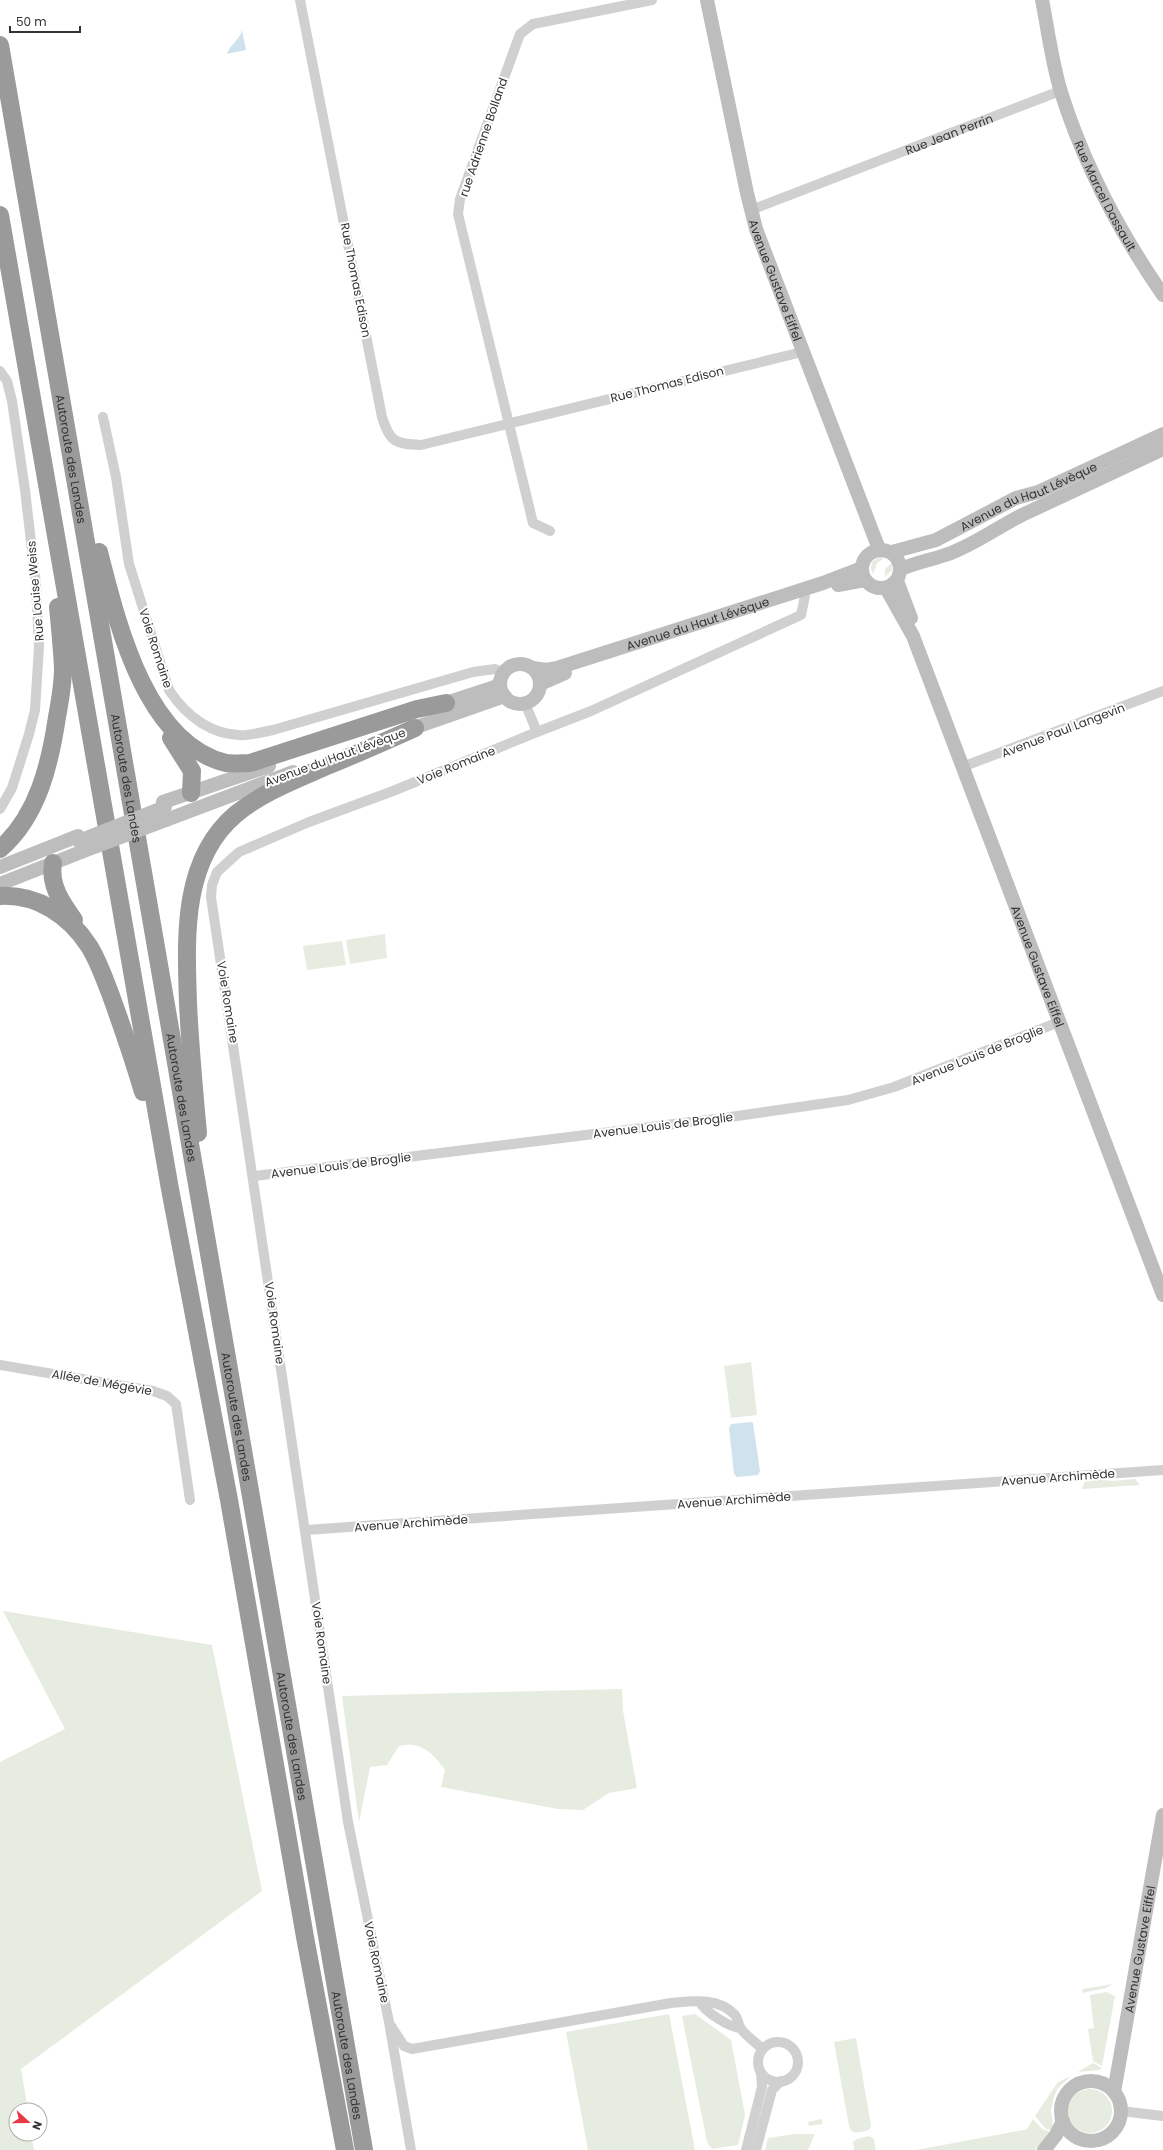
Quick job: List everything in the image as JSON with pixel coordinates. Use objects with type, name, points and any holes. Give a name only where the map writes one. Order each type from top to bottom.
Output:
[{"type":"highway","name":"Autoroute des Landes","points":[[0,45],[364,2150]]},
{"type":"highway","name":"Autoroute des Landes","points":[[0,214],[170,1190],[229,1500],[303,1929],[345,2150]]},
{"type":"highway","points":[[32,234],[51,305],[92,525],[116,615],[127,651],[161,724],[192,771],[187,794]]},
{"type":"highway","points":[[0,848],[10,840],[28,816],[39,793],[54,738],[63,669],[54,567],[32,427],[24,354]]},
{"type":"highway","points":[[142,684],[175,733],[189,747],[202,754],[228,763],[250,763],[269,758],[417,709],[446,703]]},
{"type":"highway","points":[[207,1246],[189,1025],[186,953],[188,915],[201,864],[219,832],[236,815],[257,800],[286,783],[416,728]]},
{"type":"highway","points":[[56,862],[51,877],[54,886],[89,946],[103,974],[128,1040],[147,1104],[162,1172],[170,1190]]},
{"type":"highway","points":[[0,896],[15,896],[45,904],[71,924],[89,946]]},
{"type":"main road","name":"Avenue Gustave Eiffel","points":[[708,0],[756,229],[802,352],[885,551]]},
{"type":"main road","points":[[1042,0],[1060,91]]},
{"type":"main road","name":"Rue Marcel Dassault","points":[[1060,91],[1080,147],[1104,200],[1163,295]]},
{"type":"main road","name":"Avenue du Haut Lévèque","points":[[885,551],[936,540],[1016,498],[1038,492],[1163,434]]},
{"type":"main road","name":"Avenue du Haut Lévèque","points":[[894,579],[979,541],[1002,525],[1163,449]]},
{"type":"main road","points":[[885,551],[898,559],[894,579],[875,587],[863,574],[865,558],[869,554],[885,551]]},
{"type":"main road","name":"Avenue du Haut Lévèque","points":[[540,684],[558,676],[849,582],[863,574]]},
{"type":"main road","name":"Avenue du Haut Lévèque","points":[[533,668],[546,670],[557,668],[828,581],[863,574]]},
{"type":"main road","name":"Avenue Gustave Eiffel","points":[[894,579],[911,616],[914,636],[962,767],[1163,1295]]},
{"type":"main road","points":[[520,664],[533,668],[540,678],[540,684],[536,696],[526,703],[514,703],[505,696],[502,678],[508,668],[520,664]]},
{"type":"main road","name":"Avenue du Haut Lévèque","points":[[165,811],[187,794],[495,687],[502,678]]},
{"type":"main road","name":"Avenue du Haut Lévèque","points":[[165,811],[416,728],[505,696]]},
{"type":"main road","points":[[0,867],[80,844],[165,811]]},
{"type":"main road","points":[[0,884],[56,862],[80,844]]},
{"type":"main road","name":"Avenue Gustave Eiffel","points":[[1114,2092],[1118,2059],[1163,1815]]},
{"type":"main road","name":"Avenue Gustave Eiffel","points":[[1097,2082],[1110,2071],[1118,2059]]},
{"type":"main road","points":[[1044,2150],[1056,2135],[1063,2121],[1062,2103],[1069,2092],[1080,2084],[1097,2082],[1114,2092],[1119,2101],[1121,2111],[1119,2121],[1114,2130],[1107,2136],[1096,2141],[1063,2144],[1056,2150]]},
{"type":"main road","points":[[1063,2121],[1072,2134],[1086,2143]]},
{"type":"main road","points":[[1103,2150],[1107,2136]]},
{"type":"street","name":"Rue Thomas Edison","points":[[300,0],[382,417],[388,435],[402,444],[421,445],[802,352]]},
{"type":"street","name":"rue Adrienne Bolland","points":[[509,423],[458,214],[460,199],[520,34],[533,24],[652,0]]},
{"type":"street","name":"Rue Jean Perrin","points":[[751,210],[1060,91]]},
{"type":"street","name":"Rue Louise Weiss","points":[[0,371],[8,381],[25,490],[36,585],[39,647],[35,710],[12,788],[0,809]]},
{"type":"street","name":"Voie Romaine","points":[[103,418],[116,477],[129,564],[169,690],[177,702],[201,723],[215,730],[245,735],[273,730],[473,672],[495,669],[502,678]]},
{"type":"street","points":[[509,423],[533,523],[543,526],[550,531]]},
{"type":"street","name":"Voie Romaine","points":[[412,2150],[389,2022],[348,1822],[254,1176],[211,897],[212,885],[217,872],[239,852],[309,822],[400,788],[592,711],[801,615],[805,596]]},
{"type":"street","name":"Avenue Paul Langevin","points":[[962,767],[1163,691]]},
{"type":"street","points":[[526,703],[537,732]]},
{"type":"street","name":"Avenue Louis de Broglie","points":[[254,1176],[738,1116],[848,1100],[894,1087],[1059,1022]]},
{"type":"street","name":"Allée de Mégévie","points":[[0,1364],[153,1391],[167,1396],[176,1404],[190,1500]]},
{"type":"street","name":"Avenue Archimède","points":[[306,1530],[1163,1470]]},
{"type":"street","points":[[389,2022],[404,2046],[412,2049],[670,2003],[700,2002],[707,2011],[729,2026],[740,2028],[762,2049]]},
{"type":"street","points":[[746,2150],[762,2087],[758,2060],[762,2049],[774,2042],[781,2042],[787,2044],[796,2053],[798,2059],[792,2076],[781,2081],[772,2090],[756,2150]]},
{"type":"street","points":[[761,2073],[770,2080],[781,2081]]},
{"type":"street","points":[[1121,2111],[1163,2116]]},
{"type":"shaded area","points":[[881,556],[885,557],[877,563],[873,574],[871,569],[872,562]]},
{"type":"shaded area","points":[[892,563],[892,570],[885,577],[885,569]]},
{"type":"shaded area","points":[[385,934],[387,958],[350,964],[346,940]]},
{"type":"shaded area","points":[[342,941],[346,965],[307,970],[303,946]]},
{"type":"shaded area","points":[[751,1362],[757,1415],[731,1418],[724,1366]]},
{"type":"shaded area","points":[[1093,1479],[1112,1481],[1135,1479],[1140,1485],[1082,1489],[1084,1483]]},
{"type":"shaded area","points":[[3,1611],[212,1645],[262,1891],[21,2069],[27,2102],[8,2102],[8,2142],[32,2142],[34,2150],[0,2150],[0,1762],[65,1729]]},
{"type":"shaded area","points":[[622,1689],[623,1711],[637,1788],[609,1793],[583,1810],[558,1809],[441,1787],[445,1770],[436,1758],[420,1747],[407,1745],[399,1746],[387,1765],[370,1767],[359,1822],[342,1696]]},
{"type":"shaded area","points":[[1113,1984],[1106,1988],[1082,1993],[1083,1989]]},
{"type":"shaded area","points":[[1106,1992],[1115,1996],[1102,2066],[1093,2061],[1088,2029],[1094,2028],[1090,1995]]},
{"type":"shaded area","points":[[669,2014],[695,2150],[588,2150],[566,2032]]},
{"type":"shaded area","points":[[695,2014],[731,2040],[745,2115],[738,2145],[712,2149],[707,2142],[682,2016]]},
{"type":"shaded area","points":[[856,2038],[871,2126],[869,2130],[860,2132],[853,2131],[849,2126],[834,2042]]},
{"type":"shaded area","points":[[1093,2063],[1102,2068],[1100,2070],[1078,2072]]},
{"type":"shaded area","points":[[1071,2076],[1058,2088],[1051,2109],[1053,2128],[1052,2130],[1046,2129],[1035,2116],[1058,2082]]},
{"type":"shaded area","points":[[1086,2089],[1094,2089],[1099,2090],[1106,2095],[1111,2102],[1111,2120],[1106,2127],[1099,2132],[1086,2133],[1078,2130],[1071,2123],[1068,2115],[1068,2107],[1071,2099],[1078,2092]]},
{"type":"shaded area","points":[[822,2119],[822,2124],[809,2126],[808,2122]]},
{"type":"shaded area","points":[[1033,2119],[1042,2129],[1051,2132],[1035,2150],[916,2150],[1027,2129]]},
{"type":"shaded area","points":[[795,2134],[815,2134],[808,2150],[765,2150],[768,2138]]},
{"type":"shaded area","points":[[869,2136],[874,2139],[876,2150],[854,2150],[853,2142],[857,2139]]},
{"type":"water","points":[[242,30],[246,50],[227,54],[230,47],[239,37]]},
{"type":"water","points":[[753,1423],[760,1471],[758,1475],[737,1477],[734,1474],[729,1428],[731,1424]]}]
